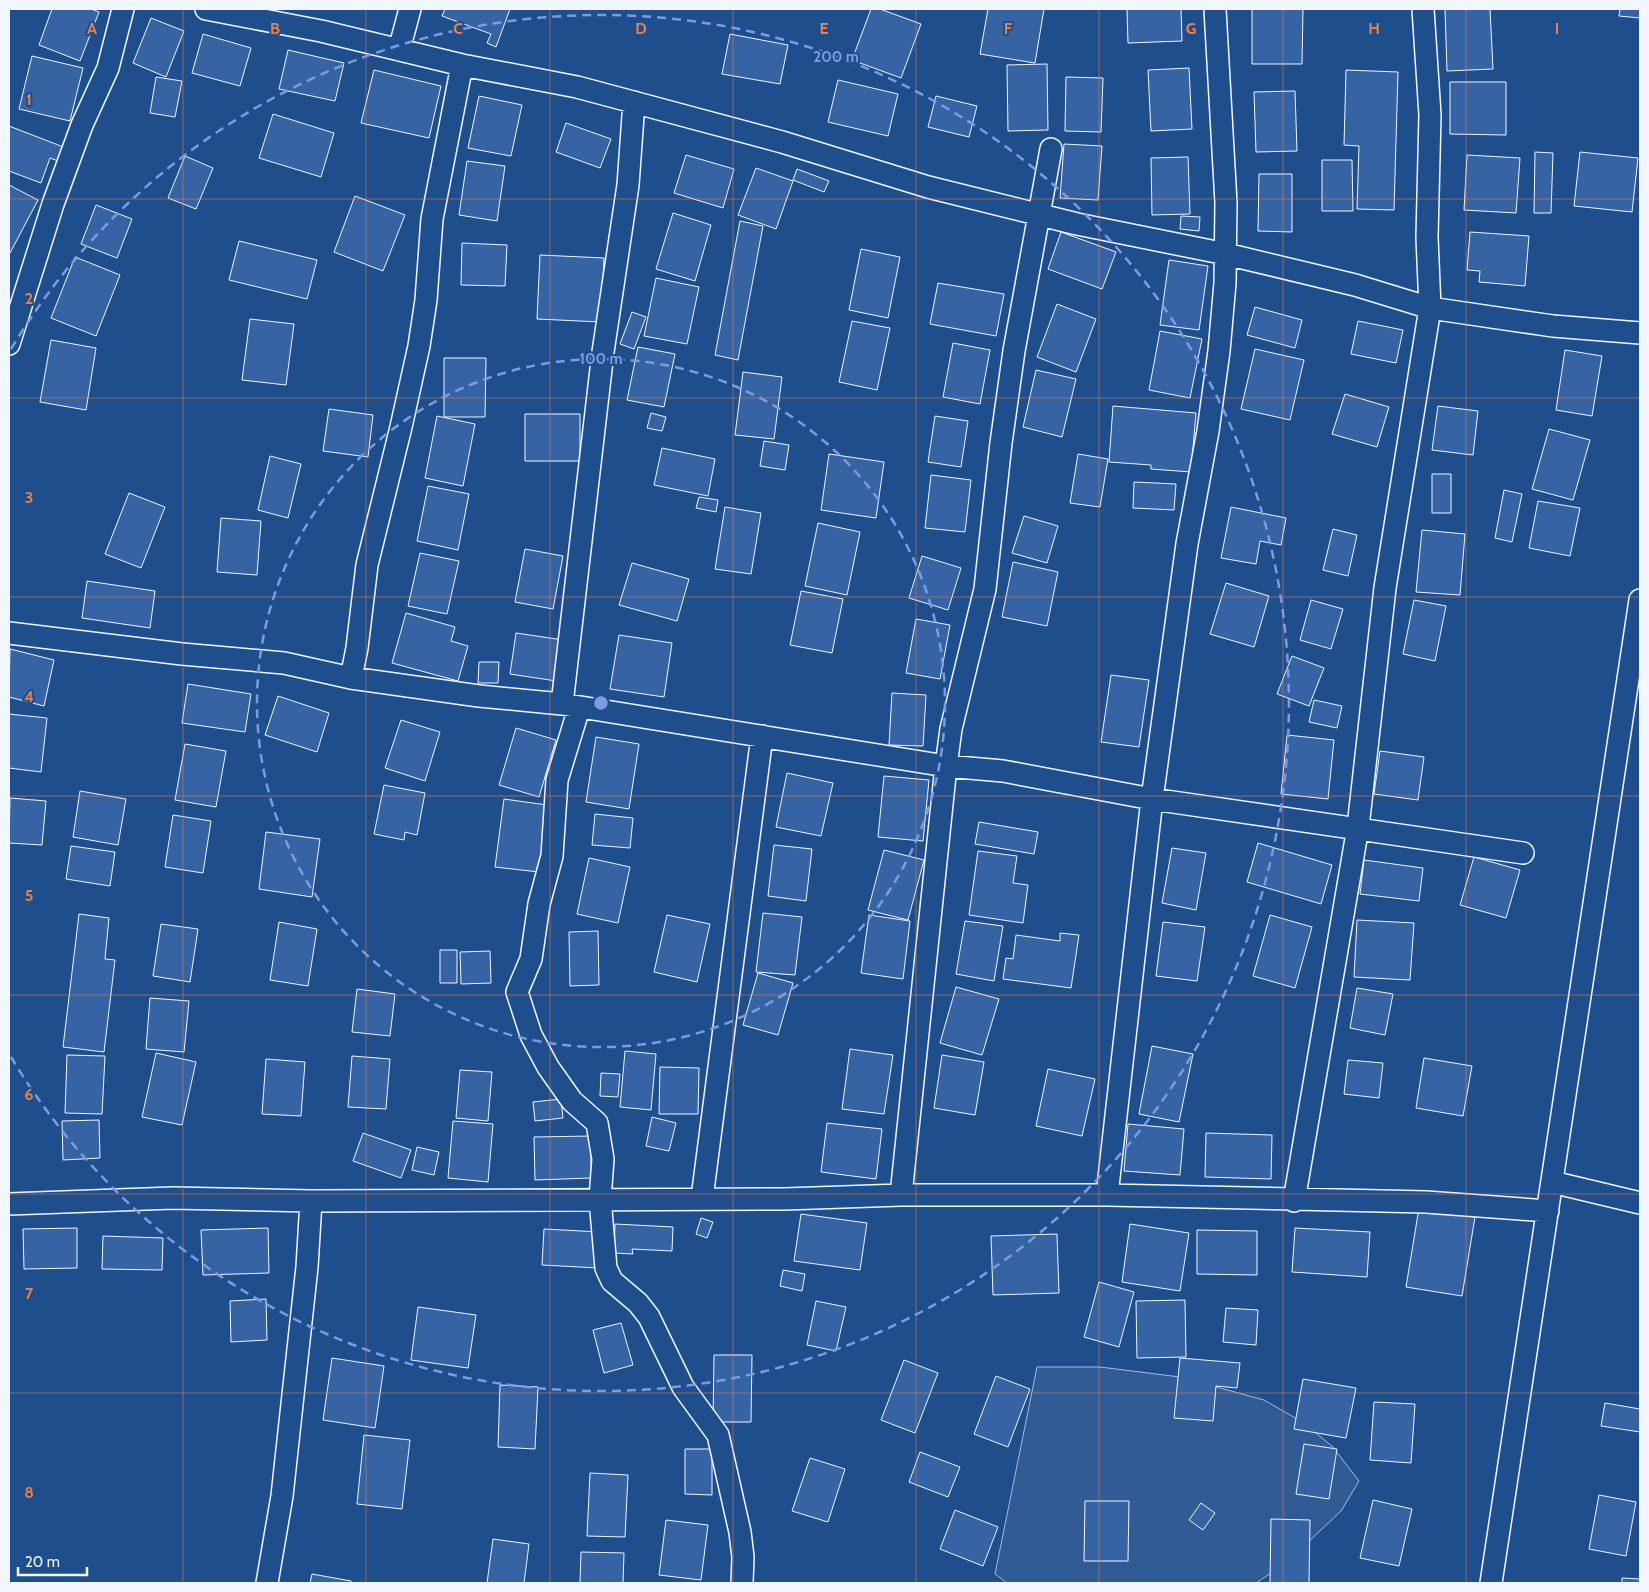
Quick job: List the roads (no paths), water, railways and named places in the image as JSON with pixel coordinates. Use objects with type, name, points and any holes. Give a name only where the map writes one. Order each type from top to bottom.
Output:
[{"type":"street","points":[[9,344],[52,204],[82,125],[108,68],[123,9]]},
{"type":"street","points":[[206,9],[321,31],[462,65],[577,87],[791,145],[928,187],[1077,224],[1226,254],[1355,285],[1430,308],[1553,326],[1640,333]]},
{"type":"street","points":[[399,50],[410,9]]},
{"type":"street","points":[[1107,1195],[1152,799],[1187,544],[1208,431],[1219,351],[1226,254],[1226,203],[1215,9]]},
{"type":"street","points":[[1294,1201],[1358,827],[1385,588],[1430,308],[1427,236],[1430,115],[1423,9]]},
{"type":"street","points":[[351,678],[357,648],[366,565],[401,427],[419,346],[426,300],[432,219],[462,65]]},
{"type":"street","points":[[634,102],[628,185],[603,352],[571,706],[557,780],[552,856],[539,904],[531,959],[517,992],[531,1035],[548,1067],[572,1101],[596,1123],[603,1159],[600,1199],[606,1268],[612,1281],[638,1303],[649,1317],[683,1387],[718,1435],[740,1532],[743,1557],[742,1583]]},
{"type":"street","points":[[901,1195],[951,729],[985,589],[1001,443],[1014,351],[1051,149]]},
{"type":"street","points":[[1491,1583],[1640,600]]},
{"type":"street","points":[[9,632],[164,652],[284,663],[351,678],[479,696],[571,706],[946,766],[1003,771],[1152,799],[1358,827],[1523,853]]},
{"type":"street","points":[[702,1198],[762,736]]},
{"type":"street","points":[[1552,1182],[1640,1203]]},
{"type":"street","points":[[9,1204],[174,1198],[311,1201],[785,1199],[901,1195],[1107,1195],[1294,1201],[1426,1202],[1548,1211]]},
{"type":"street","points":[[267,1583],[282,1496],[307,1267],[311,1201]]}]
